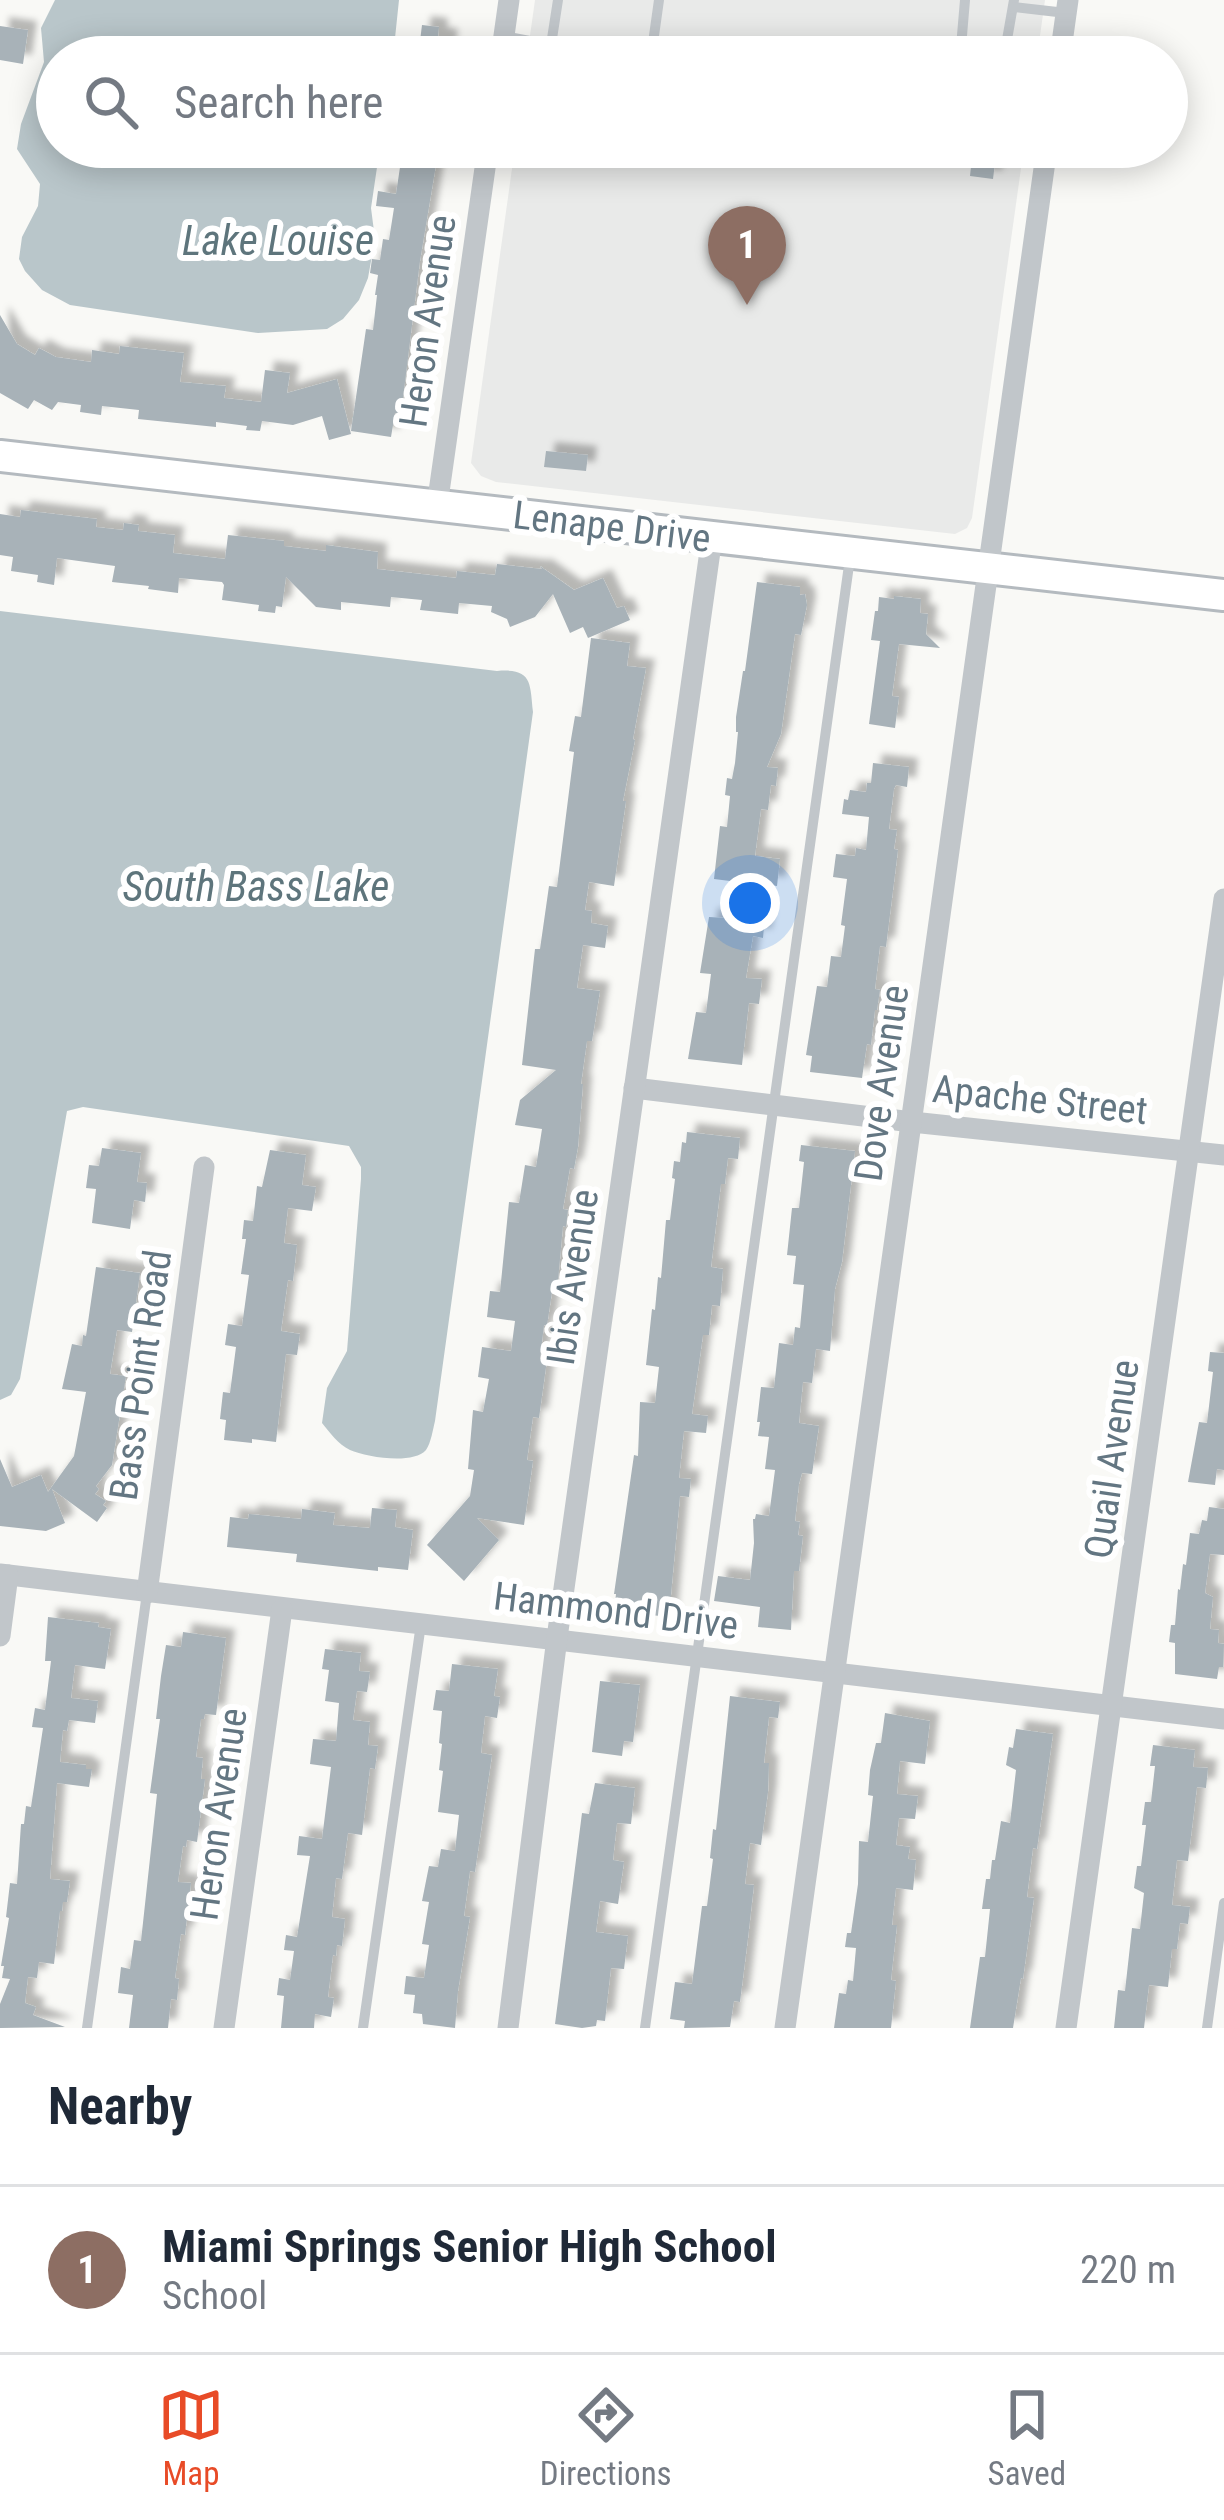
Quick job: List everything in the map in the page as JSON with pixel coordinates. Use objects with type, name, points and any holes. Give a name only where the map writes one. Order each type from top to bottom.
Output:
[{"type":"street","points":[[504,36],[509,0]]},
{"type":"street","points":[[1063,36],[1067,6]]},
{"type":"street","name":"Heron Avenue","points":[[437,506],[485,168]]},
{"type":"street","name":"Dove Avenue","points":[[785,2028],[1044,168]]},
{"type":"street","name":"Lenape Drive","points":[[0,455],[1224,595]]},
{"type":"street","name":"Ibis Avenue","points":[[508,2028],[557,1638],[712,537]]},
{"type":"street","name":"Quail Avenue","points":[[1066,2028],[1224,899]]},
{"type":"street","name":"Apache Street","points":[[634,1088],[1224,1155]]},
{"type":"street","name":"Bass Point Road","points":[[147,1594],[204,1167]]},
{"type":"street","points":[[0,1636],[4,1575]]},
{"type":"street","name":"Hammond Drive","points":[[4,1575],[1224,1719]]},
{"type":"street","name":"Heron Avenue","points":[[224,2028],[282,1609]]},
{"type":"lane","points":[[553,36],[558,0]]},
{"type":"lane","points":[[653,36],[659,0]]},
{"type":"lane","points":[[962,36],[965,0]]},
{"type":"lane","points":[[1008,36],[1014,4],[1067,6]]},
{"type":"lane","points":[[645,2028],[851,552]]},
{"type":"lane","points":[[87,2028],[147,1594]]},
{"type":"lane","points":[[363,2028],[421,1624]]},
{"type":"lane","points":[[1207,2028],[1224,1903]]},
{"type":"shaded area","points":[[535,0],[1045,0],[1040,36],[530,36]]},
{"type":"shaded area","points":[[512,168],[1021,168],[967,528],[955,534],[496,482],[481,476],[471,463]]},
{"type":"water","name":"Lake Louise","points":[[55,0],[399,0],[395,36],[42,36]]},
{"type":"water","name":"Lake Louise","points":[[36,84],[36,168],[377,168],[371,208],[375,239],[359,300],[327,329],[258,333],[70,305],[42,290],[19,259],[22,237],[38,206],[40,184],[17,149]]},
{"type":"water","name":"South Bass Lake","points":[[0,611],[517,672],[527,679],[533,712],[435,1421],[428,1447],[420,1455],[389,1458],[357,1453],[342,1445],[322,1423],[327,1388],[347,1351],[361,1179],[361,1167],[349,1146],[83,1107],[67,1111],[20,1379],[11,1395],[0,1400]]},
{"type":"building","points":[[422,25],[439,27],[438,36],[421,36]]},
{"type":"building","points":[[0,26],[28,30],[23,64],[0,60]]},
{"type":"building","points":[[400,168],[436,168],[401,414],[395,413],[391,437],[351,431],[366,329],[373,330],[378,275],[370,273],[372,259],[380,260],[383,239],[389,240],[394,208],[376,206],[378,191],[396,194]]},
{"type":"building","points":[[971,168],[994,168],[993,179],[970,176]]},
{"type":"building","points":[[0,315],[17,344],[35,355],[39,348],[56,357],[91,362],[92,350],[119,354],[120,346],[184,353],[180,382],[226,386],[224,398],[261,402],[265,370],[290,373],[287,393],[337,379],[351,434],[329,440],[322,416],[293,425],[262,421],[260,431],[216,422],[216,427],[138,419],[139,410],[102,406],[101,415],[80,412],[81,405],[58,402],[52,410],[34,400],[28,409],[0,393]]},
{"type":"building","points":[[546,451],[588,455],[586,471],[544,467]]},
{"type":"building","points":[[21,510],[97,519],[96,527],[123,530],[124,523],[139,525],[138,531],[175,535],[173,553],[225,559],[228,535],[326,551],[326,545],[378,552],[377,569],[456,578],[457,571],[495,575],[497,564],[542,569],[540,566],[574,590],[603,578],[617,608],[624,606],[630,620],[588,638],[583,627],[570,633],[553,594],[535,617],[510,627],[507,619],[491,612],[492,606],[459,603],[458,614],[420,610],[422,600],[391,597],[390,607],[341,602],[341,610],[316,607],[286,577],[282,607],[276,606],[275,613],[258,611],[259,605],[222,600],[222,582],[179,578],[178,593],[148,589],[112,582],[115,566],[57,558],[54,585],[37,582],[38,575],[11,571],[13,557],[0,555],[0,514],[20,517]]},
{"type":"building","points":[[757,582],[800,587],[807,605],[801,635],[795,634],[781,734],[767,767],[778,768],[776,786],[771,785],[768,810],[761,809],[755,856],[780,859],[777,886],[758,884],[755,916],[765,917],[763,938],[753,936],[746,978],[762,979],[759,1004],[749,1003],[742,1065],[688,1059],[696,1012],[706,1013],[711,974],[700,973],[709,917],[725,918],[730,881],[714,879],[720,826],[727,827],[727,778],[732,779],[735,763],[736,717]]},
{"type":"building","points":[[879,597],[921,599],[920,613],[928,614],[926,634],[940,648],[899,644],[892,696],[899,697],[895,728],[869,724],[880,641],[871,640],[875,611]]},
{"type":"building","points":[[591,638],[630,643],[627,666],[646,668],[614,886],[589,882],[585,910],[592,911],[591,923],[608,926],[605,948],[583,945],[577,988],[600,991],[592,1041],[587,1041],[578,1147],[563,1209],[568,1210],[557,1292],[552,1292],[544,1325],[540,1359],[547,1360],[527,1460],[533,1461],[524,1525],[477,1518],[499,1540],[464,1581],[427,1545],[470,1496],[473,1410],[483,1412],[489,1379],[478,1377],[482,1347],[511,1351],[515,1321],[487,1317],[490,1291],[500,1292],[509,1202],[519,1203],[525,1165],[536,1167],[542,1129],[515,1125],[520,1100],[556,1070],[522,1065],[535,949],[540,949],[549,886],[557,887],[574,752],[569,751],[575,716],[581,717]]},
{"type":"building","points":[[873,763],[909,767],[907,787],[896,785],[894,789],[889,829],[897,830],[894,849],[898,850],[886,947],[880,946],[875,989],[880,990],[871,1045],[867,1044],[862,1078],[810,1072],[812,1056],[806,1055],[817,986],[827,987],[831,956],[841,957],[845,926],[841,925],[847,879],[833,877],[836,854],[855,856],[856,848],[866,850],[869,817],[842,814],[844,799],[848,800],[850,790],[866,792]]},
{"type":"building","points":[[687,1132],[740,1138],[738,1159],[728,1158],[725,1184],[721,1184],[711,1267],[723,1269],[720,1306],[712,1305],[709,1335],[703,1335],[692,1414],[708,1416],[706,1433],[684,1431],[679,1478],[691,1479],[689,1497],[680,1496],[669,1617],[614,1611],[614,1594],[634,1455],[638,1456],[640,1402],[655,1403],[659,1367],[646,1365],[652,1309],[661,1278],[666,1220],[670,1220],[674,1161],[680,1162]]},
{"type":"building","points":[[801,1145],[855,1151],[830,1351],[816,1349],[812,1383],[803,1382],[799,1423],[819,1426],[812,1474],[802,1473],[799,1484],[795,1521],[800,1522],[798,1535],[803,1536],[799,1571],[794,1571],[791,1630],[758,1627],[760,1607],[714,1601],[718,1576],[750,1580],[753,1519],[756,1514],[769,1516],[775,1470],[765,1469],[769,1437],[758,1436],[757,1422],[761,1387],[774,1388],[779,1343],[793,1345],[795,1327],[800,1328],[804,1285],[793,1284],[796,1256],[787,1255],[792,1208],[799,1208]]},
{"type":"building","points":[[102,1148],[141,1153],[137,1182],[147,1183],[145,1202],[134,1200],[130,1229],[92,1223],[96,1189],[86,1188],[89,1165],[99,1166]]},
{"type":"building","points":[[270,1150],[306,1155],[302,1185],[316,1187],[312,1211],[288,1208],[284,1243],[297,1245],[281,1331],[300,1334],[297,1355],[286,1354],[276,1442],[224,1440],[223,1392],[230,1393],[236,1347],[225,1345],[228,1324],[242,1326],[249,1275],[241,1274],[244,1220],[253,1221],[257,1186],[262,1187]]},
{"type":"building","points":[[96,1267],[140,1273],[132,1332],[117,1330],[110,1374],[126,1376],[112,1465],[96,1486],[95,1494],[106,1501],[107,1508],[97,1522],[52,1489],[65,1523],[46,1531],[0,1526],[0,1459],[12,1487],[41,1475],[48,1492],[74,1456],[86,1392],[62,1389],[72,1344],[82,1346],[86,1336]]},
{"type":"building","points":[[1210,1352],[1224,1353],[1224,1470],[1217,1469],[1215,1485],[1188,1482],[1199,1422],[1207,1423],[1213,1372],[1208,1371]]},
{"type":"building","points":[[1209,1507],[1224,1509],[1224,1555],[1210,1554],[1205,1593],[1213,1597],[1210,1629],[1219,1630],[1218,1643],[1224,1644],[1217,1679],[1175,1674],[1175,1643],[1169,1642],[1190,1533],[1199,1534]]},
{"type":"building","points":[[372,1508],[397,1510],[395,1527],[413,1530],[408,1570],[296,1562],[297,1554],[227,1547],[230,1517],[301,1519],[302,1509],[335,1513],[333,1525],[370,1528]]},
{"type":"building","points":[[48,1617],[99,1623],[98,1627],[111,1629],[105,1669],[75,1665],[71,1698],[98,1701],[95,1723],[69,1720],[67,1731],[63,1730],[60,1762],[92,1769],[89,1787],[57,1783],[50,1879],[70,1881],[67,1902],[60,1911],[54,1964],[39,1962],[37,1978],[28,1977],[25,2003],[36,2007],[33,2015],[65,2027],[0,2028],[0,2004],[10,1979],[2,1978],[1,1966],[10,1883],[17,1884],[21,1824],[26,1806],[31,1807],[43,1728],[32,1727],[35,1708],[45,1710],[51,1661],[45,1661]]},
{"type":"building","points":[[183,1632],[226,1638],[216,1715],[205,1714],[201,1719],[196,1757],[203,1758],[201,1779],[205,1779],[197,1842],[187,1840],[183,1846],[178,1882],[191,1883],[175,1978],[179,1979],[177,2000],[171,1999],[168,2028],[129,2028],[133,1995],[118,1993],[121,1967],[130,1969],[134,1940],[141,1941],[157,1794],[150,1793],[161,1676],[166,1645],[181,1647]]},
{"type":"building","points":[[325,1649],[361,1653],[359,1671],[370,1672],[367,1692],[357,1691],[353,1720],[370,1722],[368,1745],[378,1746],[375,1769],[370,1768],[362,1835],[348,1833],[342,1879],[336,1878],[332,1917],[345,1919],[342,1946],[337,1945],[333,1955],[328,1997],[334,1998],[331,2017],[315,2014],[314,2028],[281,2028],[284,1996],[277,1995],[279,1978],[290,1980],[294,1951],[284,1950],[286,1935],[297,1937],[310,1856],[297,1855],[299,1836],[322,1839],[331,1767],[310,1764],[313,1739],[336,1741],[339,1703],[325,1701],[329,1670],[322,1669]]},
{"type":"building","points":[[452,1664],[498,1669],[494,1696],[500,1697],[497,1718],[485,1716],[481,1753],[492,1755],[475,1872],[470,1871],[464,1916],[470,1917],[455,2028],[423,2024],[422,2014],[413,2013],[415,1995],[404,1994],[406,1976],[424,1978],[429,1945],[422,1944],[429,1902],[422,1901],[429,1866],[438,1867],[441,1849],[455,1851],[459,1815],[438,1812],[442,1711],[433,1710],[436,1690],[449,1691]]},
{"type":"building","points":[[600,1681],[640,1685],[633,1742],[624,1741],[622,1756],[592,1752]]},
{"type":"building","points":[[730,1696],[780,1702],[778,1718],[769,1717],[764,1763],[769,1763],[768,1792],[761,1845],[750,1843],[745,1884],[754,1885],[740,2002],[734,2001],[730,2027],[684,2028],[685,2021],[670,2019],[675,1982],[692,1984],[702,1906],[707,1906]]},
{"type":"building","points":[[885,1713],[930,1721],[925,1764],[900,1761],[897,1794],[918,1796],[915,1819],[899,1818],[896,1845],[910,1847],[908,1859],[916,1860],[913,1890],[896,1888],[891,2028],[834,2028],[839,1993],[846,1994],[848,1980],[853,1981],[856,1948],[845,1947],[858,1884],[859,1841],[868,1842],[873,1796],[868,1795],[870,1770],[876,1743],[881,1743]]},
{"type":"building","points":[[1016,1729],[1053,1734],[1027,1897],[1034,1898],[1023,1979],[1013,2028],[970,2028],[980,1957],[985,1957],[990,1909],[982,1909],[986,1879],[990,1879],[995,1860],[1001,1821],[1010,1823],[1016,1770],[1006,1765]]},
{"type":"building","points":[[1153,1745],[1195,1750],[1193,1767],[1208,1768],[1206,1788],[1197,1787],[1188,1861],[1177,1860],[1172,1905],[1190,1907],[1188,1924],[1180,1923],[1168,1987],[1149,1985],[1144,2028],[1114,2028],[1118,1990],[1125,1991],[1132,1928],[1140,1929],[1144,1893],[1134,1888],[1137,1866],[1141,1866],[1145,1802],[1151,1802]]},
{"type":"building","points":[[595,1783],[635,1788],[631,1824],[617,1823],[613,1860],[624,1862],[618,1904],[600,1901],[596,1932],[628,1936],[624,1969],[611,1968],[605,2021],[582,2028],[555,2024],[582,1813],[589,1814]]},
{"type":"place","name":"Miami Springs Senior High School","points":[[747,305]]}]
